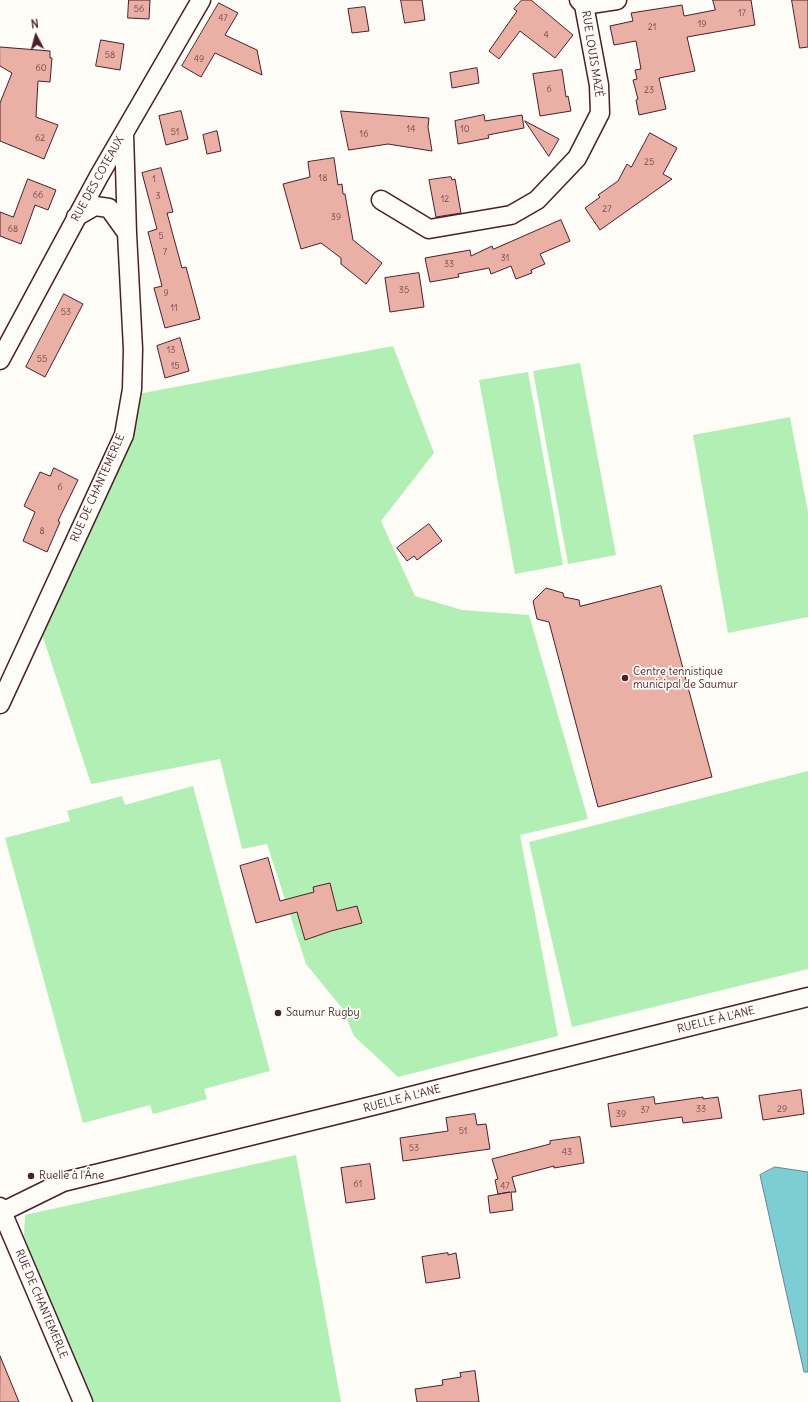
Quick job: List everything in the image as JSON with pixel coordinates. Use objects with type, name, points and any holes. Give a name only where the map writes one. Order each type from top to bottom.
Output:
[{"type":"street","name":"RUE DES COTEAUX","points":[[0,360],[97,179],[201,0]]},
{"type":"street","name":"RUE LOUIS MAZÉ","points":[[381,200],[429,229],[511,216],[537,200],[577,158],[600,113],[599,85],[582,2],[617,0]]},
{"type":"street","name":"RUE DE CHANTEMERLE","points":[[0,704],[124,435],[132,389],[134,349],[126,233],[124,132]]},
{"type":"street","name":"RUE DE CHANTEMERLE","points":[[97,179],[114,206],[126,233]]},
{"type":"street","points":[[97,179],[109,179],[126,205]]},
{"type":"street","points":[[76,217],[95,206],[109,208],[126,233]]},
{"type":"street","name":"RUELLE À L'ANE","points":[[1,1210],[63,1182],[808,997]]},
{"type":"street","name":"RUE DE CHANTEMERLE","points":[[1,1210],[83,1402]]},
{"type":"green space","points":[[393,346],[434,453],[381,521],[415,596],[462,610],[529,615],[588,819],[520,835],[558,1036],[398,1077],[354,1036],[342,1008],[306,964],[267,844],[242,849],[220,759],[91,784],[42,634],[138,394]]},
{"type":"green space","points":[[580,363],[616,555],[568,564],[533,371]]},
{"type":"green space","points":[[528,372],[563,565],[515,574],[479,380]]},
{"type":"green space","points":[[790,417],[808,512],[808,617],[728,633],[693,435]]},
{"type":"green space","points":[[808,771],[808,969],[572,1027],[529,842]]},
{"type":"green space","points":[[193,786],[270,1071],[204,1089],[207,1099],[153,1114],[150,1105],[83,1123],[5,838],[70,821],[67,811],[122,796],[125,805]]},
{"type":"green space","points":[[296,1155],[341,1402],[85,1402],[24,1236],[25,1215]]},
{"type":"water","points":[[775,1167],[808,1172],[808,1372],[804,1372],[760,1175]]},
{"type":"building","points":[[129,0],[150,0],[149,19],[128,18]]},
{"type":"building","points":[[401,0],[422,0],[425,20],[405,23]]},
{"type":"building","points":[[522,0],[531,0],[573,35],[555,58],[520,31],[499,59],[489,51],[517,11],[514,9]]},
{"type":"building","points":[[713,0],[751,0],[755,25],[687,37],[695,71],[659,78],[666,109],[639,115],[636,100],[638,99],[633,80],[637,79],[635,70],[641,69],[636,41],[614,45],[610,26],[633,21],[631,13],[682,5],[684,16],[715,10]]},
{"type":"building","points":[[792,0],[808,0],[808,47],[800,48]]},
{"type":"building","points":[[219,3],[238,13],[225,35],[257,50],[262,75],[215,53],[201,77],[182,66]]},
{"type":"building","points":[[365,7],[369,31],[352,33],[348,9]]},
{"type":"building","points":[[101,40],[124,44],[120,70],[96,66]]},
{"type":"building","points":[[0,47],[50,51],[50,58],[52,58],[50,82],[38,81],[36,117],[58,125],[44,159],[0,141],[0,103],[12,73],[0,66]]},
{"type":"building","points":[[477,68],[479,83],[452,88],[450,73]]},
{"type":"building","points":[[562,70],[566,97],[568,96],[571,111],[540,116],[533,74]]},
{"type":"building","points":[[181,111],[188,139],[166,145],[159,116]]},
{"type":"building","points":[[341,111],[429,118],[428,127],[432,151],[388,144],[349,150]]},
{"type":"building","points":[[484,115],[485,121],[522,115],[524,128],[488,135],[489,138],[458,144],[455,121]]},
{"type":"building","points":[[525,121],[559,139],[549,156]]},
{"type":"building","points":[[217,131],[221,151],[207,154],[203,135]]},
{"type":"building","points":[[650,133],[677,148],[663,174],[672,179],[600,230],[585,208],[600,197],[598,195],[618,181],[627,164],[631,167]]},
{"type":"building","points":[[334,158],[338,185],[342,184],[343,194],[345,194],[353,240],[382,263],[366,284],[341,264],[341,258],[321,243],[301,249],[283,184],[310,177],[308,162]]},
{"type":"building","points":[[161,168],[173,212],[167,213],[182,268],[186,267],[200,319],[165,328],[154,288],[162,286],[148,232],[157,229],[142,173]]},
{"type":"building","points":[[451,177],[452,180],[455,179],[461,213],[436,217],[429,180]]},
{"type":"building","points":[[28,179],[56,190],[48,210],[35,205],[21,244],[0,236],[0,212],[13,217]]},
{"type":"building","points":[[561,220],[570,241],[540,254],[545,264],[531,270],[532,273],[516,279],[511,266],[491,274],[489,268],[458,274],[459,277],[430,282],[425,258],[470,250],[471,256],[492,246],[493,249]]},
{"type":"building","points":[[419,273],[424,307],[390,312],[385,278]]},
{"type":"building","points":[[64,294],[83,304],[45,377],[26,367]]},
{"type":"building","points":[[180,338],[189,371],[165,378],[157,346]]},
{"type":"building","points":[[54,468],[78,480],[58,521],[60,522],[47,552],[23,541],[35,512],[24,506],[40,472],[50,476]]},
{"type":"building","points":[[429,524],[442,541],[417,560],[414,556],[407,561],[397,548]]},
{"type":"building","name":"Centre tennistique municipal de Saumur","points":[[661,586],[712,777],[598,807],[549,622],[537,619],[533,601],[546,588],[563,593],[564,597],[579,600],[580,606]]},
{"type":"building","points":[[268,858],[280,901],[314,892],[313,887],[330,883],[337,911],[357,906],[362,923],[305,940],[297,912],[256,923],[240,866]]},
{"type":"building","points":[[801,1090],[804,1114],[763,1120],[759,1096]]},
{"type":"building","points":[[654,1097],[655,1104],[703,1097],[703,1099],[718,1097],[722,1118],[683,1123],[682,1117],[611,1127],[608,1104]]},
{"type":"building","points":[[475,1114],[477,1125],[486,1124],[490,1149],[403,1161],[400,1138],[448,1131],[446,1118]]},
{"type":"building","points":[[580,1137],[584,1163],[554,1168],[554,1166],[512,1177],[516,1192],[511,1192],[513,1210],[490,1213],[488,1196],[510,1192],[498,1194],[495,1180],[498,1179],[492,1159],[550,1144],[550,1141]]},
{"type":"building","points":[[370,1164],[375,1199],[346,1203],[341,1168]]},
{"type":"building","points":[[448,1253],[448,1255],[456,1253],[460,1278],[426,1283],[422,1257]]},
{"type":"building","points":[[0,1356],[19,1402],[0,1402]]},
{"type":"building","points":[[475,1371],[479,1402],[417,1402],[415,1389],[443,1385],[442,1380],[461,1377],[460,1373]]},
{"type":"place","name":"Centre tennistique municipal de Saumur","points":[[625,678]]},
{"type":"place","name":"Saumur Rugby","points":[[278,1013]]},
{"type":"place","name":"Ruelle à l'Âne","points":[[31,1176]]}]
